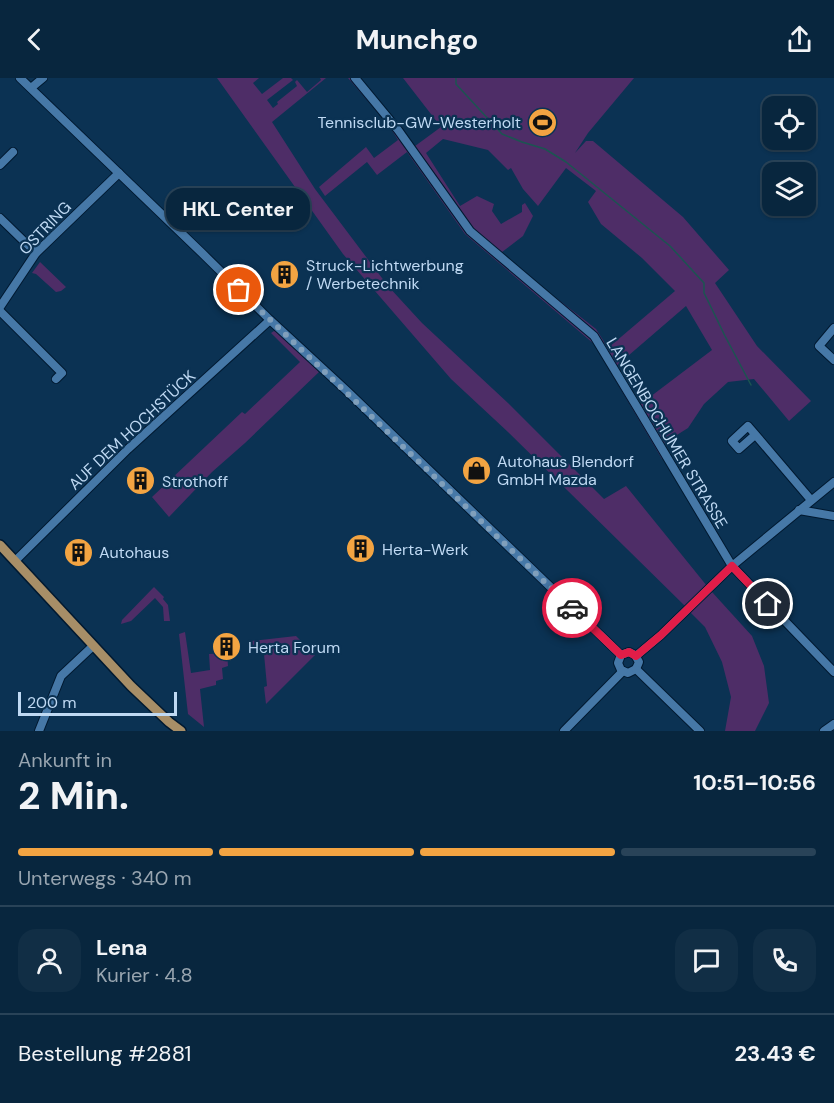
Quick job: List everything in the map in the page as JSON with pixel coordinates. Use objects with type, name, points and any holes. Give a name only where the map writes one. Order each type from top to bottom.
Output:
[{"type":"main road","points":[[0,545],[131,686],[181,731]]},
{"type":"street","points":[[20,78],[621,655]]},
{"type":"street","points":[[31,88],[43,78]]},
{"type":"street","name":"LANGENBOCHUMER STRASSE","points":[[355,78],[398,130],[470,231],[594,336],[732,566],[834,672]]},
{"type":"street","points":[[0,165],[13,152]]},
{"type":"street","name":"OSTRING","points":[[0,309],[36,253],[119,173]]},
{"type":"street","points":[[0,218],[36,253]]},
{"type":"street","points":[[0,309],[62,373],[56,379]]},
{"type":"street","name":"AUF DEM HOCHSTÜCK","points":[[15,561],[128,449],[270,320]]},
{"type":"street","points":[[834,328],[819,346],[834,360]]},
{"type":"street","points":[[755,435],[811,500]]},
{"type":"street","points":[[636,656],[732,566],[834,482]]},
{"type":"street","points":[[799,510],[834,516]]},
{"type":"street","points":[[39,731],[61,676],[93,646]]},
{"type":"street","points":[[629,652],[636,656],[639,662],[636,669],[630,672],[623,671],[618,663],[621,655],[629,652]]},
{"type":"street","points":[[636,669],[698,730]]},
{"type":"street","points":[[564,731],[623,671]]},
{"type":"street","points":[[824,731],[834,724]]},
{"type":"shaded area","points":[[217,78],[259,78],[253,83],[262,94],[283,78],[291,78],[293,80],[267,100],[273,108],[297,86],[295,82],[297,80],[307,92],[321,80],[320,78],[326,78],[272,122],[315,189],[388,286],[422,323],[508,403],[604,499],[626,486],[707,586],[685,606],[451,379],[343,254]]},
{"type":"shaded area","points":[[348,78],[355,78],[411,149],[441,127],[403,78],[634,78],[588,133],[575,153],[586,141],[593,141],[683,217],[729,270],[715,283],[757,346],[811,401],[789,421],[754,379],[728,382],[704,404],[688,428],[661,445],[667,456],[662,459],[594,344],[465,234],[407,152],[377,175],[367,162],[325,196],[319,187],[366,147],[374,158],[398,140],[390,127]],"holes":[[[443,139],[488,150],[508,170],[511,168],[523,189],[538,206],[566,168],[596,191],[588,202],[601,224],[642,258],[675,291],[608,348],[596,329],[555,297],[551,301],[498,255],[523,236],[533,216],[525,203],[522,205],[522,212],[501,224],[492,211],[494,204],[477,196],[460,206],[426,153]],[[686,306],[712,350],[638,406],[614,368]]]},
{"type":"shaded area","points":[[40,262],[66,287],[56,292],[32,273]]},
{"type":"shaded area","points":[[274,331],[319,372],[212,472],[169,517],[152,497],[242,412],[245,414],[300,362],[271,333]]},
{"type":"shaded area","points":[[154,587],[168,605],[170,621],[164,621],[163,607],[155,598],[131,621],[121,624],[122,620]]},
{"type":"shaded area","points":[[712,592],[752,636],[764,666],[769,703],[755,731],[725,731],[731,697],[722,662],[705,627],[690,612]]},
{"type":"shaded area","points":[[185,632],[191,673],[210,670],[209,654],[227,653],[228,666],[222,668],[223,679],[216,681],[216,685],[200,689],[204,727],[188,714],[179,634]]},
{"type":"shaded area","points":[[296,636],[315,655],[266,704],[264,654],[251,647],[251,641]]},
{"type":"waterway","points":[[456,78],[456,84],[502,134],[545,149],[566,162],[670,246],[704,283],[704,293],[751,385]]},
{"type":"way so far","points":[[239,290],[572,608]]},
{"type":"place","name":"Tennisclub-GW-Westerholt","points":[[542,122]]},
{"type":"place","name":"Struck-Lichtwerbung / Werbetechnik","points":[[285,274]]},
{"type":"place","name":"HKL Center","points":[[239,290]]},
{"type":"place","name":"Autohaus Blendorf GmbH Mazda","points":[[476,470]]},
{"type":"place","name":"Strothoff","points":[[141,481]]},
{"type":"place","name":"Herta-Werk","points":[[361,549]]},
{"type":"place","name":"Autohaus","points":[[78,552]]},
{"type":"place","name":"Herta Forum","points":[[227,647]]},
{"type":"route","points":[[572,608],[621,655],[629,652],[636,656],[732,566],[768,604]]}]
